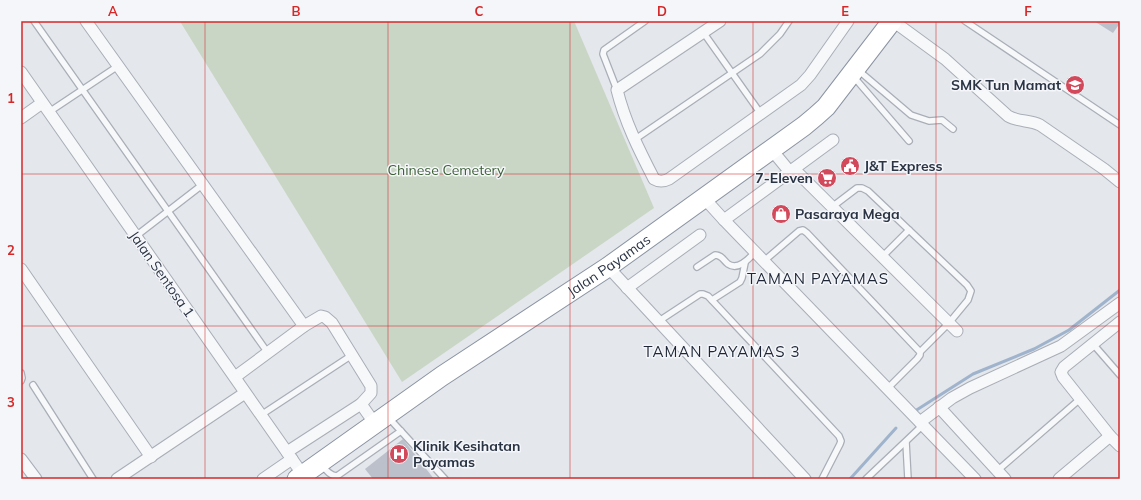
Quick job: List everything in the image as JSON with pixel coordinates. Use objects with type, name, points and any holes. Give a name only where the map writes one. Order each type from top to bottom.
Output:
[{"type":"highway","name":"Jalan Payamas","points":[[308,473],[442,376],[608,267],[816,116],[854,71],[890,22]]},
{"type":"street","points":[[86,21],[304,326]]},
{"type":"street","points":[[720,21],[617,90],[621,108],[634,140],[654,179],[657,181],[665,181],[801,85],[810,75],[848,21]]},
{"type":"street","points":[[890,22],[946,59],[1012,119],[1035,123],[1104,169],[1120,182]]},
{"type":"street","name":"Jalan Sentosa 1","points":[[21,72],[290,456],[308,473]]},
{"type":"street","points":[[21,118],[46,107]]},
{"type":"street","points":[[724,220],[833,140]]},
{"type":"street","points":[[771,149],[953,327]]},
{"type":"street","points":[[704,198],[975,479]]},
{"type":"street","points":[[627,288],[700,235]]},
{"type":"street","points":[[608,267],[805,479]]},
{"type":"street","points":[[21,269],[151,457]]},
{"type":"street","points":[[922,423],[939,407],[970,388],[1061,346],[1120,303]]},
{"type":"street","points":[[235,378],[304,326],[321,316],[328,319],[338,331],[371,386],[371,393],[361,404],[290,456],[263,479]]},
{"type":"street","points":[[1120,322],[1062,369],[1061,375],[1110,436],[1120,446]]},
{"type":"street","points":[[1061,346],[1068,364]]},
{"type":"street","points":[[117,479],[245,393]]},
{"type":"street","points":[[361,404],[381,420]]},
{"type":"street","points":[[939,407],[1005,479]]},
{"type":"street","points":[[1059,479],[1110,436]]},
{"type":"street","points":[[21,459],[36,479]]},
{"type":"lane","points":[[34,21],[268,353]]},
{"type":"lane","points":[[617,90],[603,52],[645,21]]},
{"type":"lane","points":[[634,140],[764,50],[780,34],[789,21]]},
{"type":"lane","points":[[965,21],[1120,125]]},
{"type":"lane","points":[[703,32],[761,114]]},
{"type":"lane","points":[[46,107],[82,90],[118,66]]},
{"type":"lane","points":[[854,71],[911,115],[931,121],[942,120],[953,129]]},
{"type":"lane","points":[[854,71],[909,141]]},
{"type":"lane","points":[[136,236],[202,185]]},
{"type":"lane","points":[[832,207],[857,188],[862,188],[868,191],[967,285],[971,291],[968,300],[953,327],[920,352],[917,359],[887,389]]},
{"type":"lane","points":[[764,261],[799,231],[803,230],[807,232],[920,352]]},
{"type":"lane","points":[[882,257],[909,230]]},
{"type":"lane","points":[[712,300],[740,282],[745,263],[755,252]]},
{"type":"lane","points":[[697,267],[715,255],[720,256],[732,266],[745,263]]},
{"type":"lane","points":[[659,322],[700,294],[706,294],[839,436],[841,441],[840,444],[822,479]]},
{"type":"lane","points":[[1093,344],[1120,375]]},
{"type":"lane","points":[[261,415],[352,355]]},
{"type":"lane","points":[[21,373],[21,381]]},
{"type":"lane","points":[[33,385],[93,479]]},
{"type":"lane","points":[[997,470],[1080,399]]},
{"type":"lane","points":[[381,420],[401,431],[445,479]]},
{"type":"lane","points":[[866,479],[906,442],[922,423]]},
{"type":"lane","points":[[308,473],[335,476],[340,475],[401,431]]},
{"type":"lane","points":[[906,442],[908,479]]},
{"type":"green space","name":"Chinese Cemetery","points":[[182,21],[574,21],[654,208],[402,382],[181,23]]},
{"type":"building","points":[[1094,21],[1120,21],[1120,23],[1113,33]]},
{"type":"building","name":"Klinik Kesihatan Payamas","points":[[403,439],[434,479],[373,479],[365,469]]},
{"type":"waterway","points":[[915,411],[973,374],[1034,349],[1069,330],[1120,290]]},
{"type":"waterway","points":[[850,479],[896,428]]},
{"type":"place","name":"SMK Tun Mamat","points":[[1075,85]]},
{"type":"place","name":"J&T Express","points":[[850,166]]},
{"type":"place","name":"7-Eleven","points":[[827,178]]},
{"type":"place","name":"Pasaraya Mega","points":[[781,214]]},
{"type":"place","name":"Klinik Kesihatan Payamas","points":[[399,454]]},
{"type":"district","name":"TAMAN PAYAMAS","points":[[818,279]]},
{"type":"district","name":"TAMAN PAYAMAS 3","points":[[722,352]]}]
